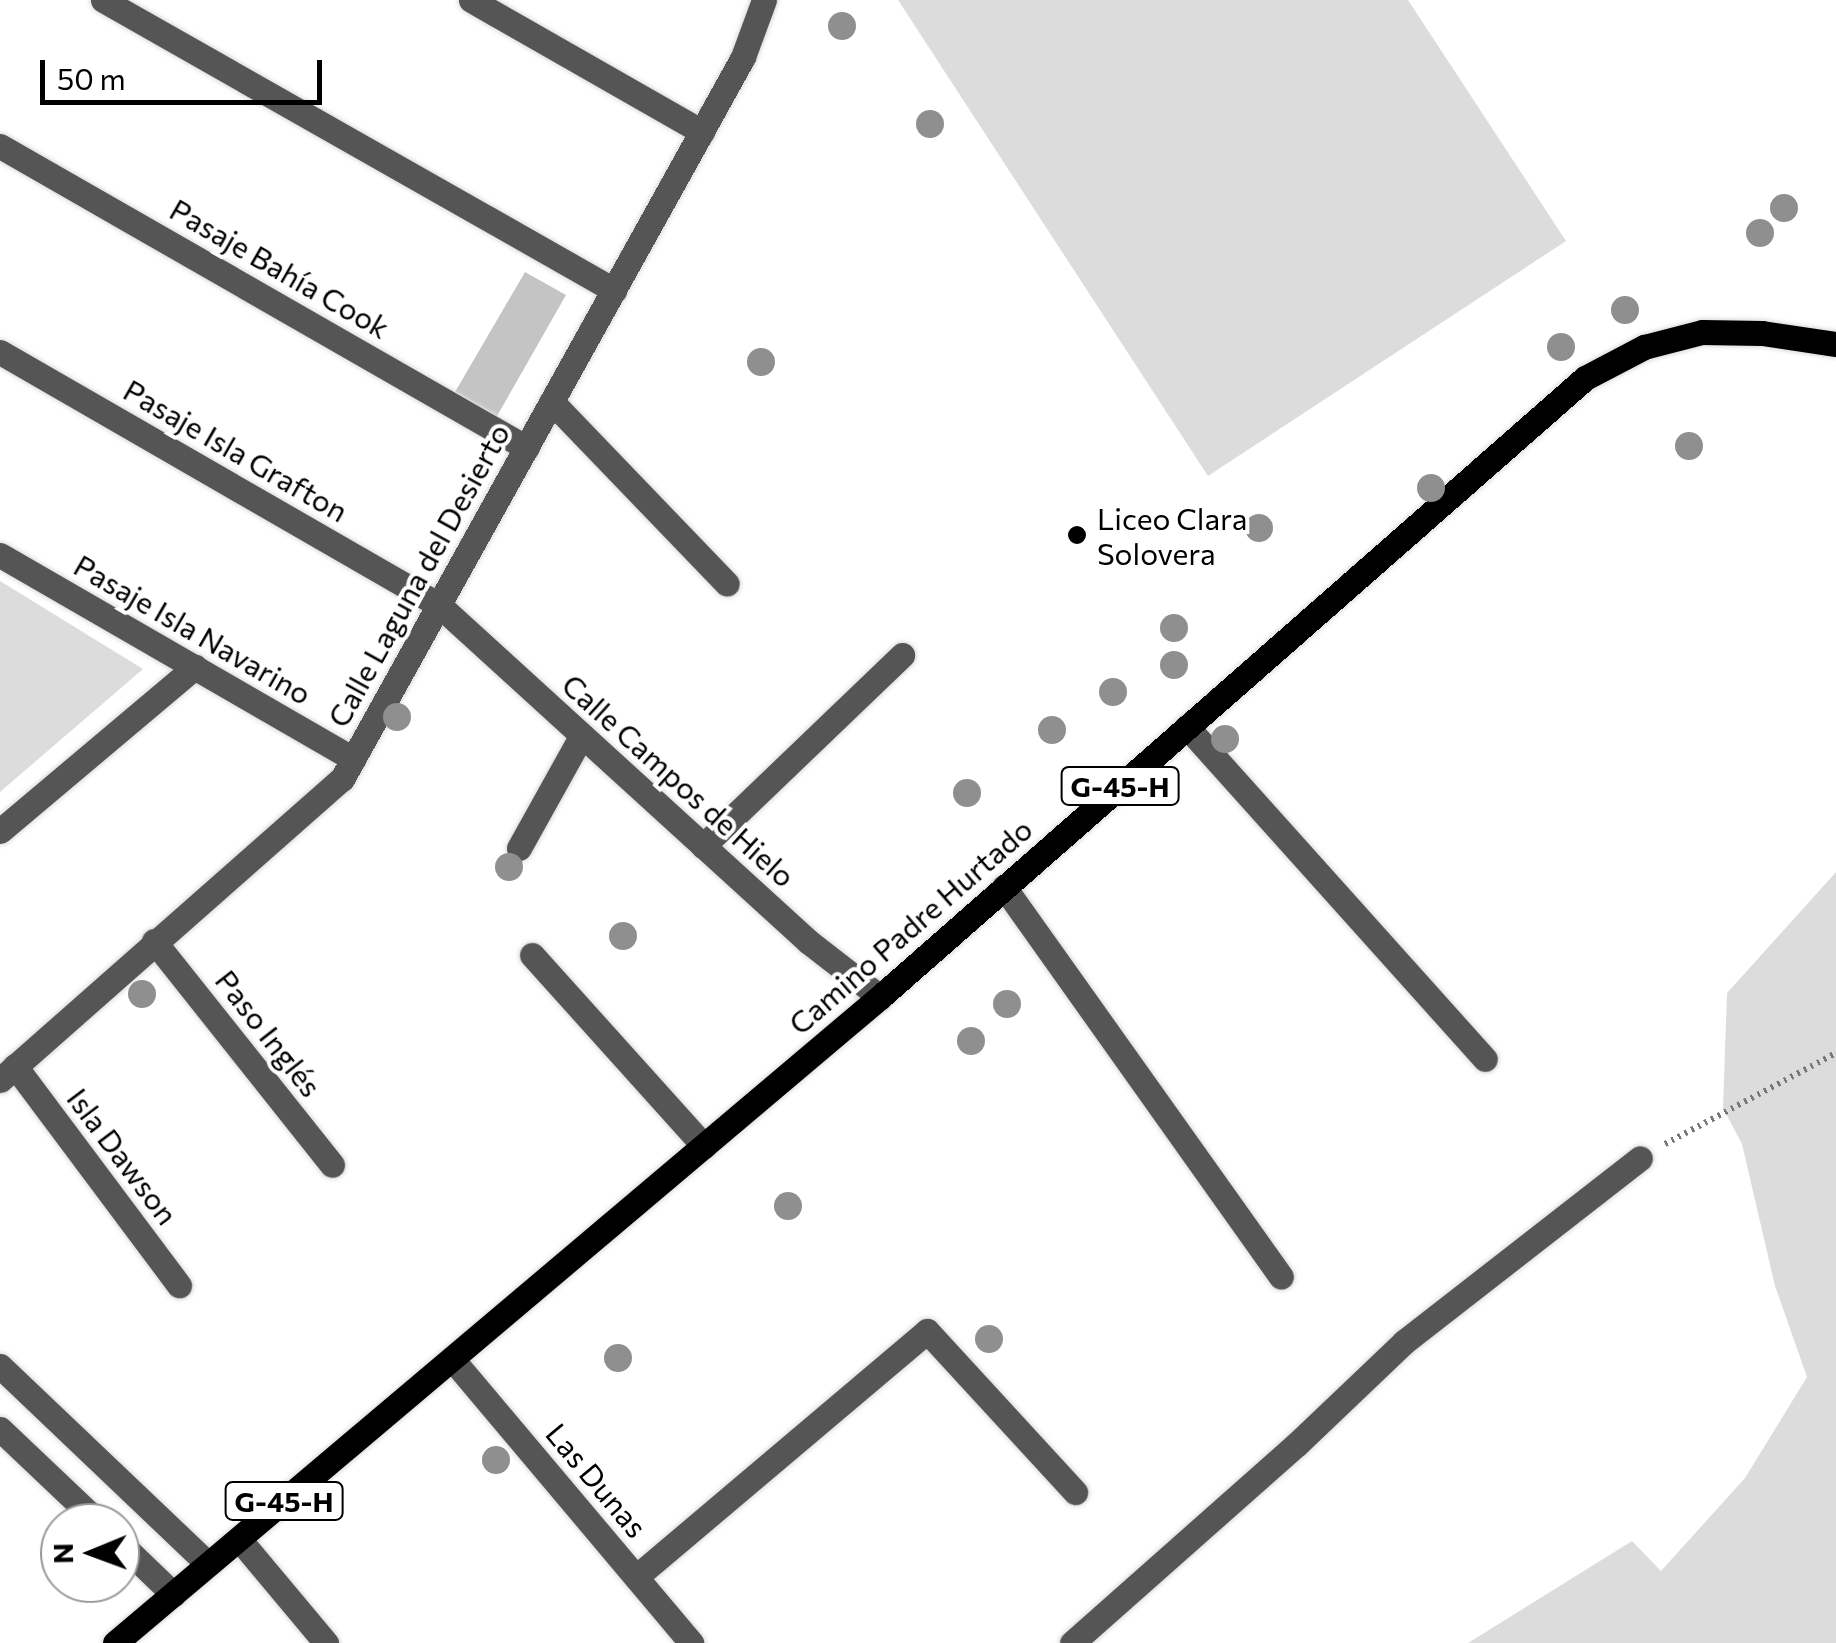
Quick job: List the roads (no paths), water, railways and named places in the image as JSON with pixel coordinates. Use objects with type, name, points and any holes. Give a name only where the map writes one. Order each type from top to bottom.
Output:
[{"type":"main road","name":"Camino Padre Hurtado","points":[[115,1643],[880,997],[1551,406],[1614,361],[1644,346],[1702,332],[1762,333],[1836,344]]},
{"type":"street","points":[[103,0],[614,290]]},
{"type":"street","points":[[470,0],[702,132]]},
{"type":"street","name":"Calle Laguna del Desierto","points":[[8,1074],[154,941],[342,779],[743,57],[764,0]]},
{"type":"street","name":"Pasaje Bahía Cook","points":[[0,146],[526,448]]},
{"type":"street","name":"Pasaje Isla Grafton","points":[[0,352],[439,605]]},
{"type":"street","points":[[552,402],[727,584]]},
{"type":"street","name":"Pasaje Isla Navarino","points":[[0,555],[354,759]]},
{"type":"street","name":"Calle Campos de Hielo","points":[[439,605],[809,942],[880,997]]},
{"type":"street","points":[[704,846],[902,654]]},
{"type":"street","points":[[0,831],[195,667]]},
{"type":"street","points":[[1187,727],[1484,1059]]},
{"type":"street","points":[[518,848],[582,735]]},
{"type":"street","points":[[1004,887],[1281,1277]]},
{"type":"street","name":"Paso Inglés","points":[[154,941],[332,1165]]},
{"type":"street","points":[[532,955],[704,1146]]},
{"type":"street","name":"Isla Dawson","points":[[8,1074],[179,1284]]},
{"type":"street","points":[[1072,1643],[1297,1444],[1404,1342],[1640,1158]]},
{"type":"street","points":[[636,1578],[927,1331],[1075,1492]]},
{"type":"street","name":"Las Dunas","points":[[452,1360],[691,1643]]},
{"type":"street","points":[[0,1366],[208,1564]]},
{"type":"street","points":[[0,1429],[77,1503]]},
{"type":"street","points":[[239,1539],[326,1643]]},
{"type":"street","points":[[140,1562],[173,1594]]},
{"type":"place","name":"Liceo Clara Solovera","points":[[1077,535]]}]
